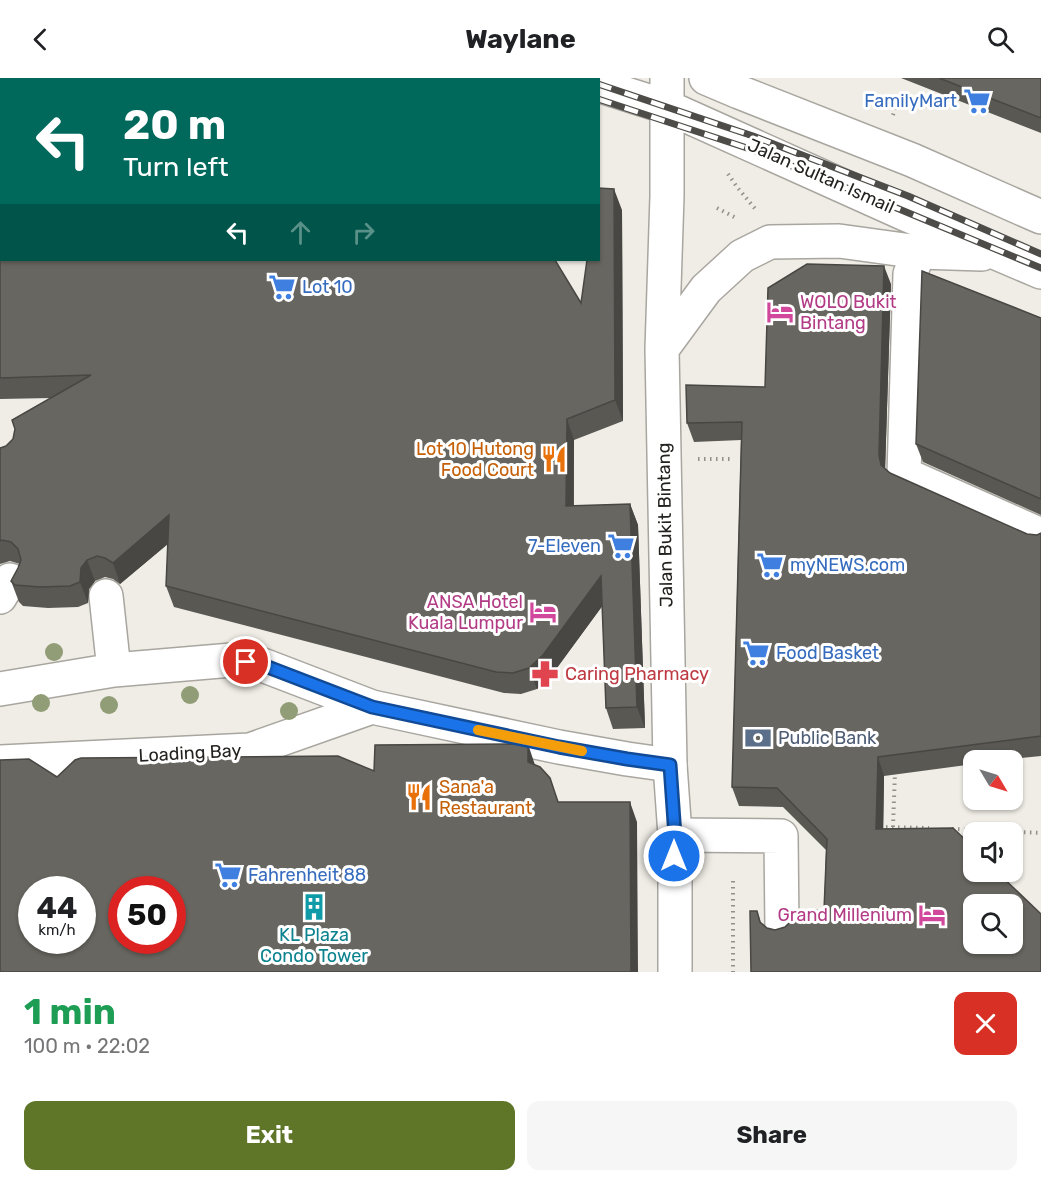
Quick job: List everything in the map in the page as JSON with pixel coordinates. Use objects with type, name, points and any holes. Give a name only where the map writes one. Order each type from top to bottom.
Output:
[{"type":"main road","points":[[705,78],[912,160],[1041,217]]},
{"type":"main road","name":"Jalan Sultan Ismail","points":[[600,85],[667,92],[895,209],[1041,272]]},
{"type":"main road","name":"Jalan Bukit Bintang","points":[[667,92],[662,349],[670,765],[675,836],[675,972]]},
{"type":"main road","points":[[662,349],[706,289],[742,256],[770,242],[839,241],[919,252],[1000,255]]},
{"type":"main road","points":[[919,252],[910,274],[904,474],[1041,535]]},
{"type":"main road","points":[[106,596],[114,670]]},
{"type":"main road","points":[[0,689],[114,670],[232,660],[260,664],[372,707],[559,747],[670,765]]},
{"type":"main road","name":"Loading Bay","points":[[0,762],[250,750],[372,707]]},
{"type":"main road","points":[[675,836],[780,836],[782,930]]},
{"type":"path","points":[[736,187],[760,215],[752,216]]},
{"type":"path","points":[[717,208],[736,218],[744,217]]},
{"type":"path","points":[[698,449],[698,459],[730,459]]},
{"type":"path","points":[[895,768],[893,827],[937,829]]},
{"type":"path","points":[[948,829],[1041,832]]},
{"type":"path","points":[[733,881],[733,972]]},
{"type":"building","points":[[939,78],[1041,78],[1041,118]]},
{"type":"building","points":[[600,188],[614,189],[615,400],[567,419],[566,506],[630,504],[637,707],[606,708],[601,576],[543,655],[529,668],[513,673],[496,672],[166,586],[169,515],[113,563],[97,556],[87,560],[81,568],[80,582],[70,586],[15,585],[11,581],[21,560],[18,549],[11,542],[0,541],[0,448],[13,439],[15,429],[12,420],[91,375],[0,378],[0,261],[556,261],[581,303],[587,261],[600,261]]},
{"type":"building","points":[[807,264],[884,266],[879,455],[881,465],[890,473],[1027,534],[1041,533],[1041,736],[878,757],[876,829],[953,828],[963,838],[963,882],[1007,882],[1020,894],[963,894],[963,954],[1023,954],[1023,897],[1041,914],[1041,972],[751,972],[750,911],[757,911],[760,922],[767,928],[775,930],[785,927],[792,920],[794,911],[824,910],[827,839],[777,788],[732,787],[742,422],[687,423],[686,385],[765,387],[768,288]]},
{"type":"building","points":[[922,271],[1041,318],[1041,499],[916,444]]},
{"type":"building","points":[[528,744],[528,762],[540,767],[550,778],[558,802],[630,802],[631,972],[0,972],[0,760],[29,759],[57,777],[75,760],[81,758],[338,756],[374,771],[375,745]]},
{"type":"railway","points":[[600,85],[753,136],[908,196],[1041,254]]},
{"type":"railway","points":[[600,100],[747,148],[1041,268]]},
{"type":"slow traffic","points":[[478,730],[582,751]]},
{"type":"place","name":"FamilyMart","points":[[977,101]]},
{"type":"place","name":"Lot 10","points":[[282,287]]},
{"type":"place","name":"WOLO Bukit Bintang","points":[[780,312]]},
{"type":"place","name":"Lot 10 Hutong Food Court","points":[[554,459]]},
{"type":"place","name":"7-Eleven","points":[[621,546]]},
{"type":"place","name":"myNEWS.com","points":[[770,565]]},
{"type":"place","name":"ANSA Hotel Kuala Lumpur","points":[[543,612]]},
{"type":"place","name":"Food Basket","points":[[756,653]]},
{"type":"place","name":"Caring Pharmacy","points":[[545,674]]},
{"type":"place","name":"Public Bank","points":[[758,738]]},
{"type":"place","name":"Sana'a Restaurant","points":[[419,797]]},
{"type":"place","name":"Fahrenheit 88","points":[[228,875]]},
{"type":"place","name":"KL Plaza Condo Tower","points":[[314,907]]},
{"type":"place","name":"Grand Millenium","points":[[932,915]]},
{"type":"route","points":[[246,662],[260,664],[372,707],[559,747],[670,765],[675,836],[674,856]]}]
